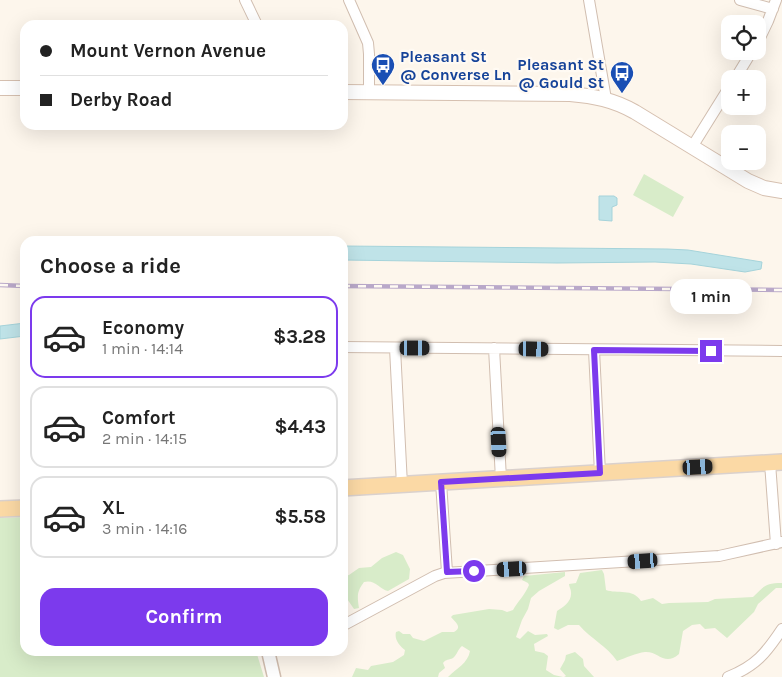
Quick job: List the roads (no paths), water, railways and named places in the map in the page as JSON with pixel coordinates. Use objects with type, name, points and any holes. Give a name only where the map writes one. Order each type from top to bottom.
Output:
[{"type":"main road","points":[[0,88],[20,88]]},
{"type":"main road","points":[[348,92],[570,94],[606,99],[635,112],[748,181],[764,188],[782,191]]},
{"type":"main road","points":[[348,488],[776,462]]},
{"type":"main road","points":[[0,509],[20,508]]},
{"type":"street","points":[[245,0],[255,20]]},
{"type":"street","points":[[349,0],[368,43],[370,54],[369,92]]},
{"type":"street","points":[[589,0],[606,99]]},
{"type":"street","points":[[740,0],[775,4],[766,24]]},
{"type":"street","points":[[692,147],[721,100]]},
{"type":"street","points":[[348,347],[782,351]]},
{"type":"street","points":[[395,348],[402,485]]},
{"type":"street","points":[[494,348],[501,479]]},
{"type":"street","points":[[594,350],[600,473]]},
{"type":"street","points":[[348,623],[435,576],[447,572],[719,556],[779,543],[776,462]]},
{"type":"street","points":[[441,482],[447,572]]},
{"type":"street","points":[[728,677],[744,671],[754,664],[767,652],[782,629]]},
{"type":"street","points":[[271,656],[274,677]]},
{"type":"water","points":[[599,196],[614,196],[617,198],[617,205],[612,207],[612,221],[599,220]]},
{"type":"water","points":[[348,246],[667,249],[688,250],[762,262],[761,269],[745,272],[691,264],[655,262],[557,263],[348,260]]},
{"type":"water","points":[[20,324],[20,337],[0,339],[0,326]]},
{"type":"railway","points":[[0,285],[20,286]]},
{"type":"railway","points":[[348,286],[782,290]]},
{"type":"place","name":"Pleasant St @ Converse Ln","points":[[383,86]]},
{"type":"place","name":"Pleasant St @ Gould St","points":[[622,94]]}]
